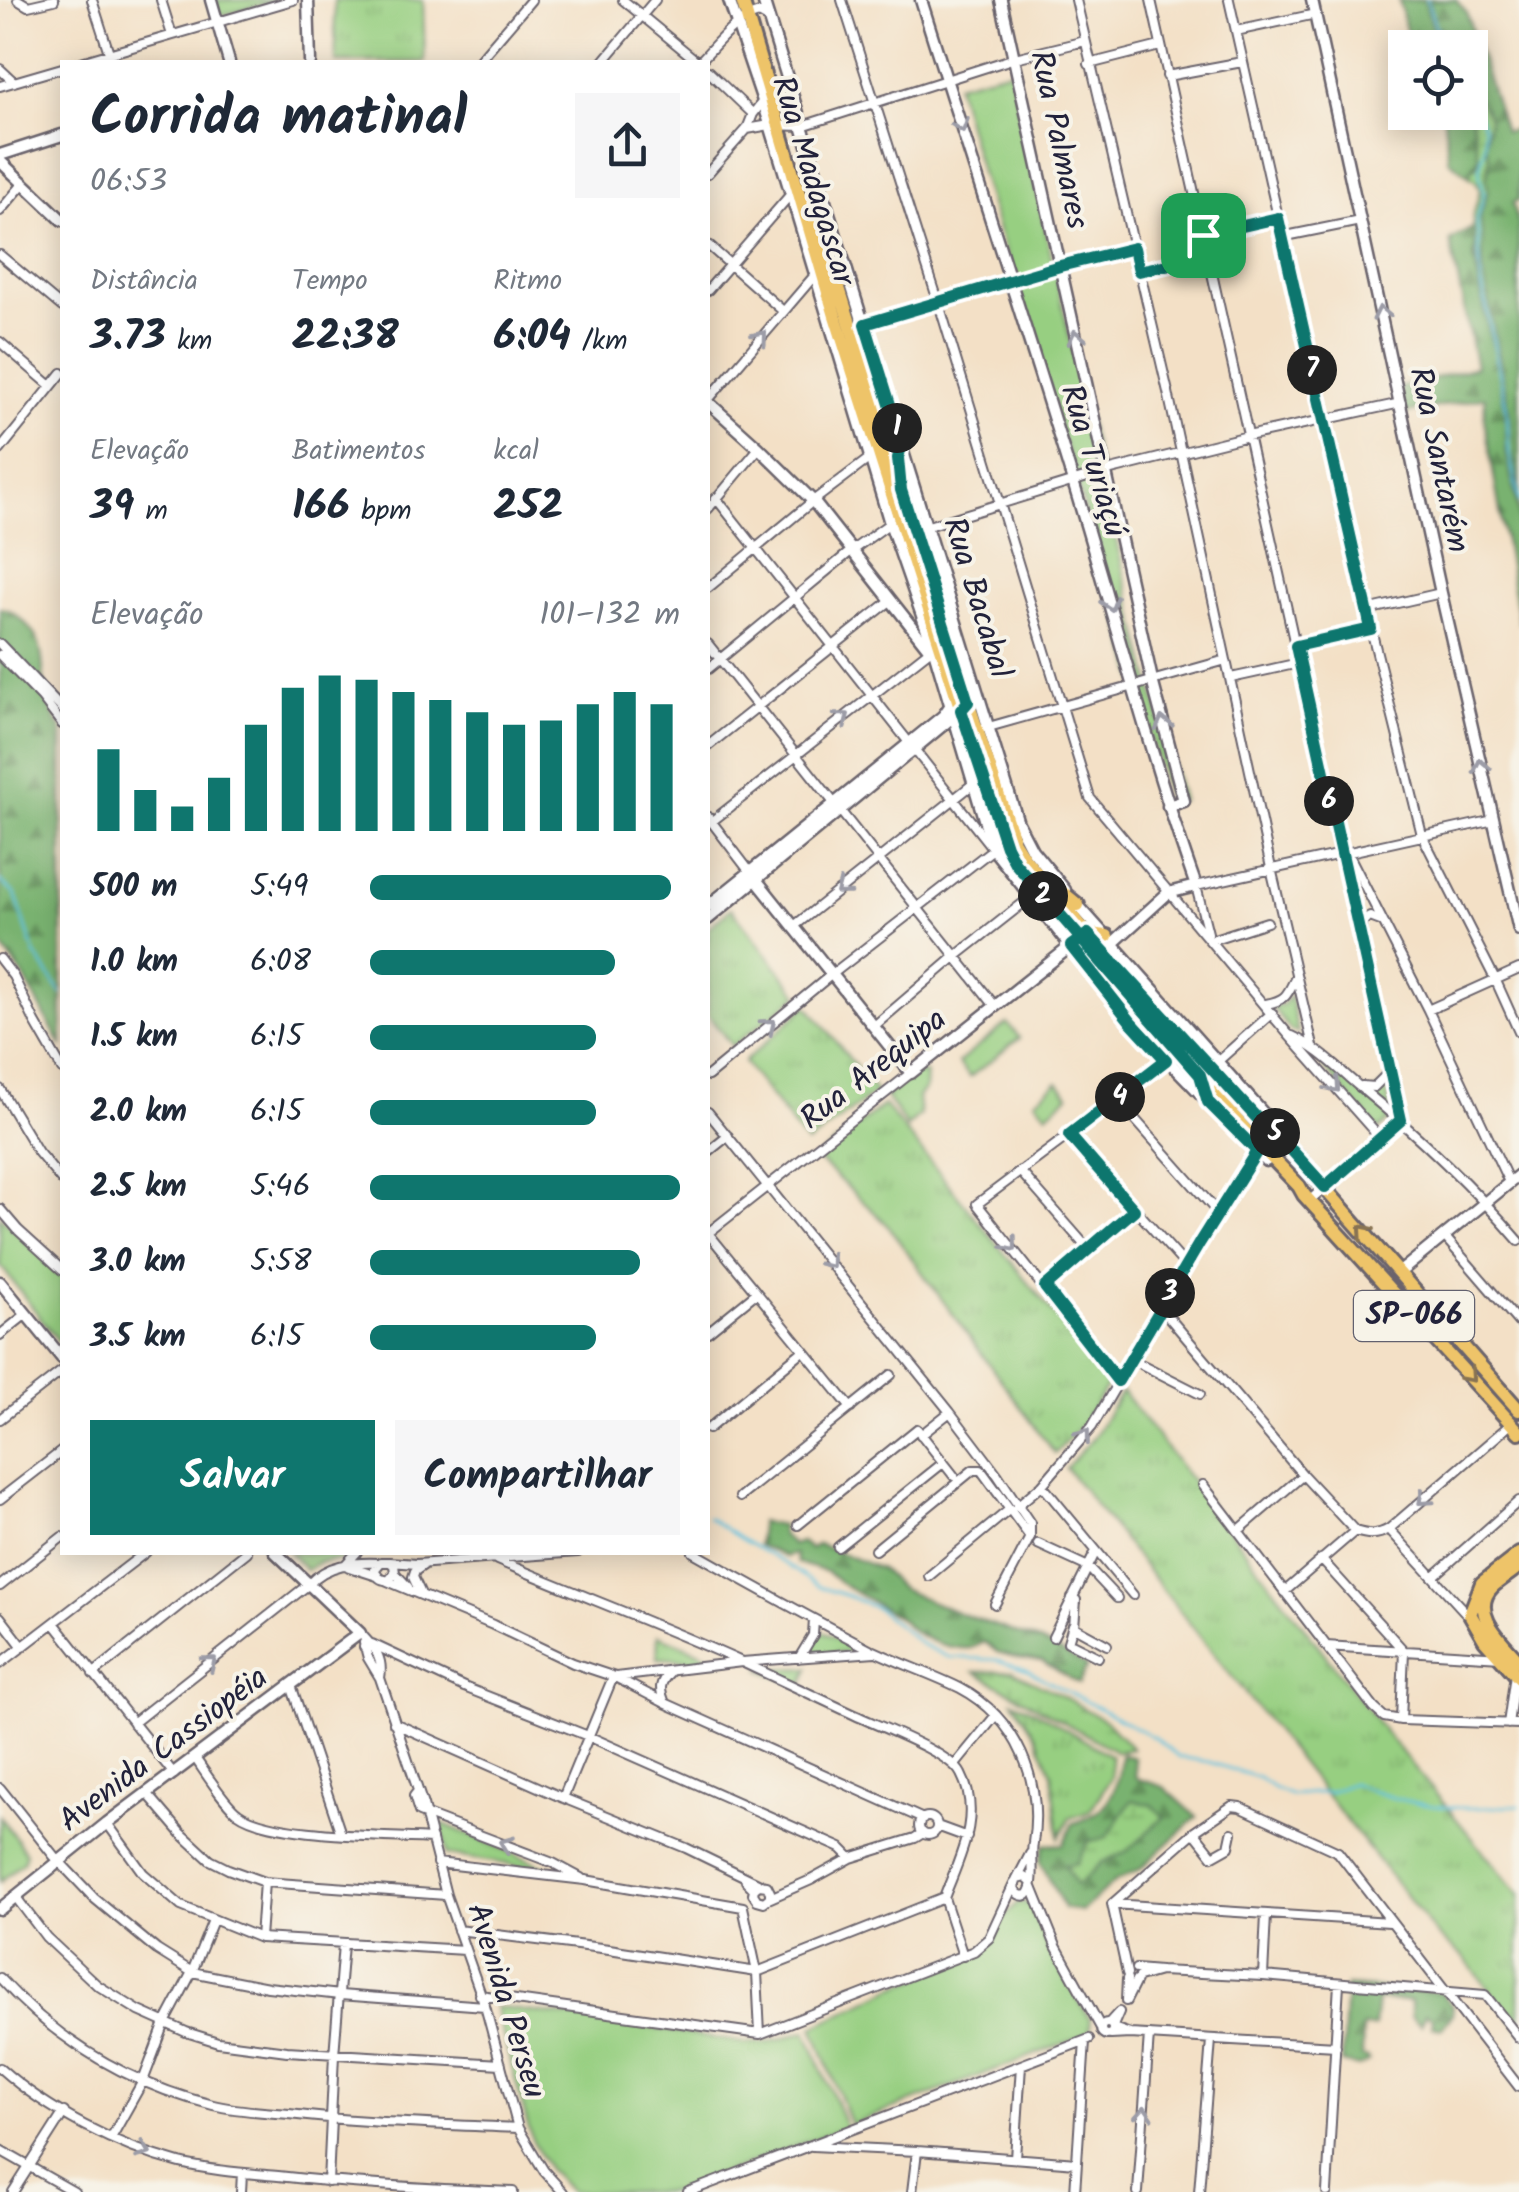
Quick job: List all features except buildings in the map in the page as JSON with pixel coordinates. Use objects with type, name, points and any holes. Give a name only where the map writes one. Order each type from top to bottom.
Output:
[{"type":"main road","name":"SP-066","points":[[746,0],[901,490],[920,582]]},
{"type":"main road","name":"SP-066","points":[[785,124],[875,458],[907,540],[958,709],[972,730],[1024,858],[1080,940],[1272,1128],[1400,1272],[1517,1422]]},
{"type":"main road","points":[[788,188],[804,206]]},
{"type":"main road","points":[[864,435],[875,458]]},
{"type":"main road","points":[[901,490],[898,458],[902,443]]},
{"type":"main road","points":[[902,560],[907,540]]},
{"type":"main road","name":"SP-066","points":[[972,730],[1006,846],[1015,863],[1200,1075],[1258,1150],[1299,1186],[1306,1198],[1517,1422]]},
{"type":"main road","points":[[1024,858],[1078,905]]},
{"type":"main road","points":[[1080,940],[1110,939]]},
{"type":"main road","points":[[1200,1075],[1208,1102]]},
{"type":"main road","points":[[1518,1671],[1485,1640],[1470,1614],[1482,1583],[1519,1554]]},
{"type":"main road","points":[[1518,1671],[1485,1618],[1484,1604],[1489,1589],[1519,1566]]},
{"type":"street","points":[[18,0],[28,6],[54,0]]},
{"type":"street","points":[[92,0],[110,58],[172,35],[293,0]]},
{"type":"street","points":[[161,0],[172,35]]},
{"type":"street","points":[[211,0],[228,60]]},
{"type":"street","points":[[308,0],[310,60]]},
{"type":"street","points":[[484,60],[531,0]]},
{"type":"street","points":[[623,0],[696,60]]},
{"type":"street","points":[[605,60],[655,0]]},
{"type":"street","name":"Rua Madagascar","points":[[729,0],[752,18],[763,101],[785,124],[788,188],[864,435]]},
{"type":"street","name":"Rua Bacabal","points":[[763,0],[752,18],[796,105],[785,124],[865,324],[978,690],[972,730],[1032,850],[1272,1128]]},
{"type":"street","points":[[842,0],[940,304],[1090,798],[1380,1138]]},
{"type":"street","name":"Rua Turiaçú","points":[[921,0],[1073,481],[1210,939]]},
{"type":"street","name":"Rua Palmares","points":[[1001,0],[1152,680],[1184,801],[1168,806]]},
{"type":"street","points":[[1076,0],[1182,453],[1313,1046]]},
{"type":"street","points":[[1150,0],[1345,854],[1401,1120]]},
{"type":"street","points":[[1229,0],[1371,629],[1422,835],[1519,1032]]},
{"type":"street","name":"Rua Santarém","points":[[1312,0],[1519,930]]},
{"type":"street","points":[[1236,31],[1316,14]]},
{"type":"street","points":[[701,60],[752,18]]},
{"type":"street","points":[[748,129],[873,102],[1084,41]]},
{"type":"street","points":[[1089,64],[1160,46]]},
{"type":"street","points":[[1167,76],[1242,62]]},
{"type":"street","points":[[0,69],[14,82]]},
{"type":"street","points":[[0,86],[60,69]]},
{"type":"street","points":[[710,73],[753,114]]},
{"type":"street","points":[[710,171],[748,129],[763,101]]},
{"type":"street","points":[[60,136],[0,158],[60,218]]},
{"type":"street","points":[[0,211],[23,184]]},
{"type":"street","points":[[710,288],[788,188]]},
{"type":"street","points":[[1203,235],[1278,218]]},
{"type":"street","points":[[1282,237],[1360,221]]},
{"type":"street","points":[[710,247],[783,312]]},
{"type":"street","points":[[865,324],[1134,248]]},
{"type":"street","points":[[0,256],[60,305]]},
{"type":"street","points":[[1139,271],[1208,256]]},
{"type":"street","points":[[710,399],[815,275]]},
{"type":"street","points":[[0,342],[52,386]]},
{"type":"street","points":[[0,450],[3,436],[60,376]]},
{"type":"street","points":[[710,403],[813,500],[932,650]]},
{"type":"street","points":[[928,526],[1107,471],[1401,404]]},
{"type":"street","points":[[710,506],[760,448]]},
{"type":"street","points":[[710,586],[813,500],[875,458],[902,560],[920,582],[932,650],[958,709]]},
{"type":"street","points":[[716,498],[1031,897],[1080,940],[1131,1022],[1258,1150]]},
{"type":"street","points":[[710,667],[890,523]]},
{"type":"street","points":[[710,744],[890,601],[920,582],[947,588]]},
{"type":"street","points":[[1367,610],[1441,593]]},
{"type":"street","points":[[1296,646],[1371,629]]},
{"type":"street","points":[[0,644],[60,707]]},
{"type":"street","points":[[710,647],[995,1006]]},
{"type":"street","points":[[910,1073],[710,820],[932,650]]},
{"type":"street","points":[[0,656],[60,721]]},
{"type":"street","points":[[933,734],[972,730],[1226,660]]},
{"type":"street","points":[[1231,678],[1299,663]]},
{"type":"street","points":[[911,747],[933,734],[978,690]]},
{"type":"street","points":[[710,916],[943,716],[958,709]]},
{"type":"street","points":[[972,730],[973,784],[993,849]]},
{"type":"street","points":[[793,927],[973,784]]},
{"type":"street","points":[[1110,939],[1168,893],[1494,820]]},
{"type":"street","points":[[710,1074],[993,849]]},
{"type":"street","points":[[1345,854],[1384,922],[1514,1178],[1400,1272]]},
{"type":"street","points":[[710,905],[753,876]]},
{"type":"street","points":[[873,1026],[1031,897]]},
{"type":"street","points":[[1360,932],[1366,919],[1384,922]]},
{"type":"street","points":[[1210,939],[1267,922]]},
{"type":"street","name":"Rua Arequipa","points":[[710,1231],[1080,940]]},
{"type":"street","points":[[0,959],[60,1066]]},
{"type":"street","points":[[1428,1010],[1519,969]]},
{"type":"street","points":[[1266,1004],[1280,1002],[1296,976]]},
{"type":"street","points":[[1217,1062],[1272,1013]]},
{"type":"street","points":[[1288,1034],[1313,1046],[1401,1120],[1486,1202],[1519,1240]]},
{"type":"street","points":[[1118,1381],[977,1204],[1166,1060]]},
{"type":"street","points":[[1358,1085],[1374,1087],[1390,1071]]},
{"type":"street","points":[[0,1089],[38,1152],[60,1179]]},
{"type":"street","points":[[1118,1100],[1219,1214]]},
{"type":"street","points":[[710,1114],[998,1474],[1014,1508]]},
{"type":"street","points":[[1306,1198],[1325,1187],[1401,1120]]},
{"type":"street","points":[[929,1576],[1042,1485],[1092,1427],[1272,1128]]},
{"type":"street","points":[[1069,1135],[1186,1266]]},
{"type":"street","points":[[710,1150],[728,1136]]},
{"type":"street","points":[[1020,1170],[1088,1250]]},
{"type":"street","points":[[0,1209],[60,1268]]},
{"type":"street","points":[[1045,1287],[1134,1210]]},
{"type":"street","points":[[710,1236],[851,1408]]},
{"type":"street","points":[[1444,1236],[1519,1323]]},
{"type":"street","points":[[0,1282],[60,1356]]},
{"type":"street","points":[[710,1330],[756,1293]]},
{"type":"street","points":[[1162,1308],[1303,1475],[1355,1530],[1380,1534],[1389,1530],[1517,1422]]},
{"type":"street","points":[[0,1334],[25,1315]]},
{"type":"street","points":[[710,1427],[804,1350]]},
{"type":"street","points":[[1131,1359],[1200,1394]]},
{"type":"street","points":[[0,1419],[60,1373]]},
{"type":"street","points":[[740,1497],[891,1376]]},
{"type":"street","points":[[922,1435],[950,1412]]},
{"type":"street","points":[[798,1525],[917,1429],[954,1476]]},
{"type":"street","points":[[0,1499],[60,1453]]},
{"type":"street","points":[[838,1547],[944,1463]]},
{"type":"street","points":[[875,1550],[973,1470],[981,1470],[1030,1523],[1034,1540],[995,1604]]},
{"type":"street","points":[[1238,1531],[1303,1475]]},
{"type":"street","points":[[1042,1485],[1132,1595]]},
{"type":"street","points":[[1204,1486],[1384,1718],[1519,1724]]},
{"type":"street","points":[[1434,1576],[1519,1501]]},
{"type":"street","points":[[1284,1592],[1355,1530]]},
{"type":"street","points":[[1389,1530],[1465,1612]]},
{"type":"street","points":[[0,1586],[60,1538]]},
{"type":"street","points":[[1034,1540],[1088,1567],[1117,1598]]},
{"type":"street","points":[[1053,1637],[1096,1550]]},
{"type":"street","points":[[0,1664],[142,1555]]},
{"type":"street","points":[[93,1674],[243,1555]]},
{"type":"street","name":"Avenida Perseu","points":[[279,1555],[365,1640],[418,1790],[415,1806],[418,1812],[425,1813],[446,1895],[485,2006],[518,2128],[544,2171],[564,2192]]},
{"type":"street","points":[[133,1723],[325,1570],[345,1565],[357,1555]]},
{"type":"street","points":[[364,1555],[423,1596],[573,1664],[614,1677],[923,1819],[934,1819],[937,1826],[966,1837]]},
{"type":"street","points":[[374,1555],[380,1568]]},
{"type":"street","points":[[444,1562],[450,1555]]},
{"type":"street","points":[[475,1555],[482,1560]]},
{"type":"street","points":[[345,1565],[380,1568],[546,1555]]},
{"type":"street","points":[[698,1555],[875,1652],[960,1688],[996,1715],[1018,1742],[1030,1774],[1035,1830],[1028,1890]]},
{"type":"street","points":[[535,1576],[532,1565],[536,1556]]},
{"type":"street","points":[[1321,1559],[1404,1652],[1401,1720]]},
{"type":"street","points":[[497,1560],[742,1662],[955,1765],[972,1814],[944,1898],[963,1956]]},
{"type":"street","points":[[423,1596],[412,1577],[426,1563]]},
{"type":"street","points":[[395,1572],[416,1564]]},
{"type":"street","points":[[345,1565],[395,1572],[412,1590]]},
{"type":"street","points":[[1072,1598],[1077,1604],[1068,1642],[1098,1657]]},
{"type":"street","points":[[0,1617],[23,1646]]},
{"type":"street","points":[[799,1658],[813,1635],[814,1620]]},
{"type":"street","points":[[54,1624],[174,1774]]},
{"type":"street","points":[[1073,1625],[1107,1645]]},
{"type":"street","points":[[365,1640],[464,1687],[588,1736],[841,1848],[851,1858]]},
{"type":"street","name":"Avenida Cassiopéia","points":[[0,1909],[290,1686],[365,1640]]},
{"type":"street","points":[[1326,1646],[1501,1657]]},
{"type":"street","points":[[614,1677],[875,1652]]},
{"type":"street","points":[[379,1672],[395,1660],[406,1660]]},
{"type":"street","points":[[1508,1724],[1518,1671]]},
{"type":"street","points":[[665,1702],[661,1681],[670,1672]]},
{"type":"street","points":[[563,1798],[614,1677]]},
{"type":"street","points":[[290,1686],[341,1834]]},
{"type":"street","points":[[955,1765],[996,1715]]},
{"type":"street","points":[[394,1723],[686,1848],[770,1894],[764,1900]]},
{"type":"street","points":[[195,1758],[236,1812],[263,1826],[432,1839]]},
{"type":"street","points":[[0,1788],[58,1861],[94,1898],[157,1950],[192,1972],[268,1987],[485,2006]]},
{"type":"street","points":[[147,1793],[182,1834],[210,1860],[228,1870],[264,1882],[446,1895]]},
{"type":"street","points":[[1112,1904],[1194,1832],[1232,1806],[1240,1807],[1338,1852],[1519,2087]]},
{"type":"street","points":[[425,1813],[554,1863],[585,1880]]},
{"type":"street","points":[[923,1819],[923,1833]]},
{"type":"street","points":[[107,1823],[128,1854],[181,1906],[260,1938],[464,1950]]},
{"type":"street","points":[[437,1863],[585,1880],[743,1907],[811,1880],[851,1858],[923,1833],[933,1834],[937,1826]]},
{"type":"street","points":[[1194,1832],[1213,1856],[1230,1847],[1232,1832]]},
{"type":"street","points":[[480,1995],[760,2034],[982,1946],[1032,1850]]},
{"type":"street","points":[[1015,1882],[1025,1877],[1056,1946],[1095,2014],[1108,2029],[1210,2040],[1336,2046]]},
{"type":"street","points":[[743,1907],[760,1889],[811,1880]]},
{"type":"street","points":[[260,1938],[264,1882]]},
{"type":"street","points":[[1015,1882],[1015,1890],[1028,1890]]},
{"type":"street","points":[[760,1889],[754,1897],[764,1900]]},
{"type":"street","points":[[1007,1903],[1028,1890]]},
{"type":"street","points":[[16,1896],[46,1937],[97,1985],[166,2023],[218,2042],[334,2055],[500,2064]]},
{"type":"street","points":[[458,1930],[757,1972],[944,1898]]},
{"type":"street","points":[[1112,1904],[1390,1922]]},
{"type":"street","points":[[688,2192],[712,2187],[1108,2029],[1126,2001],[1133,1975],[1116,1934],[1112,1904]]},
{"type":"street","points":[[743,1907],[757,1972],[760,2034]]},
{"type":"street","points":[[1263,1976],[1266,1915]]},
{"type":"street","points":[[110,2138],[142,2081],[213,1920]]},
{"type":"street","points":[[328,2182],[343,1944]]},
{"type":"street","points":[[1133,1975],[1160,1971],[1263,1976],[1485,1995],[1519,2038]]},
{"type":"street","points":[[0,1978],[34,2013],[82,2050],[142,2081],[216,2106],[331,2119],[518,2128]]},
{"type":"street","points":[[1327,2192],[1339,1983]]},
{"type":"street","points":[[1138,2192],[1149,2035]]},
{"type":"street","points":[[1076,2192],[1087,2040]]},
{"type":"street","points":[[1199,2192],[1210,2040]]},
{"type":"street","points":[[1015,2158],[1021,2065]]},
{"type":"street","points":[[0,2068],[40,2099],[110,2138],[184,2164],[328,2182],[514,2192]]},
{"type":"street","points":[[13,2192],[64,2112]]},
{"type":"street","points":[[808,2146],[1076,2163]]},
{"type":"street","points":[[0,2150],[74,2192]]},
{"type":"street","points":[[912,2192],[917,2151]]},
{"type":"street","points":[[240,2192],[242,2173]]},
{"type":"green space","points":[[215,0],[278,0],[220,16]]},
{"type":"green space","points":[[334,0],[423,0],[425,60],[336,60]]},
{"type":"green space","points":[[1399,0],[1424,0],[1434,30],[1406,30]]},
{"type":"green space","points":[[1424,0],[1430,0],[1435,26],[1444,30],[1434,30]]},
{"type":"green space","points":[[1429,0],[1456,0],[1466,12],[1472,30],[1444,30],[1435,26]]},
{"type":"green space","points":[[1010,70],[1113,527],[1182,800],[1169,803],[1121,625],[956,84]]},
{"type":"green space","points":[[1488,79],[1505,131],[1519,129],[1519,200],[1513,202],[1519,226],[1519,495],[1510,414],[1484,285],[1480,215],[1488,189],[1490,159],[1485,145]]},
{"type":"green space","points":[[1445,130],[1474,130],[1479,158],[1470,177],[1449,160]]},
{"type":"green space","points":[[1474,130],[1487,130],[1485,145],[1490,159],[1488,190],[1480,215],[1482,265],[1510,414],[1519,514],[1507,457],[1506,416],[1496,354],[1478,274],[1473,217],[1480,190],[1470,171],[1479,158]]},
{"type":"green space","points":[[1474,227],[1474,257],[1496,354],[1506,416],[1507,457],[1519,514],[1519,624],[1484,418],[1485,397],[1403,414],[1400,387],[1476,367],[1450,241]]},
{"type":"green space","points":[[0,608],[16,614],[36,639],[48,700],[60,726],[60,1043],[22,974],[0,944]]},
{"type":"green space","points":[[731,908],[799,995],[732,1046],[710,1018],[710,926]]},
{"type":"green space","points":[[1290,995],[1298,1033],[1291,1031],[1272,1007],[1283,1005]]},
{"type":"green space","points":[[807,1005],[876,1092],[807,1144],[744,1062]]},
{"type":"green space","points":[[1007,1023],[1020,1038],[970,1077],[958,1063]]},
{"type":"green space","points":[[1300,1041],[1363,1094],[1376,1091],[1386,1082],[1391,1119],[1379,1130]]},
{"type":"green space","points":[[912,1073],[926,1073],[925,1089],[918,1097],[920,1115],[907,1127],[886,1097]]},
{"type":"green space","points":[[1058,1082],[1069,1095],[1047,1114],[1035,1100]]},
{"type":"green space","points":[[884,1105],[1109,1382],[1084,1422],[1055,1454],[886,1223],[816,1158]]},
{"type":"green space","points":[[0,1216],[60,1273],[60,1343],[0,1265]]},
{"type":"green space","points":[[1122,1391],[1385,1732],[1519,1895],[1519,2028],[1463,1956],[1439,1937],[1066,1468],[1092,1439]]},
{"type":"green space","points":[[760,1522],[782,1526],[781,1533],[792,1545],[801,1542],[810,1549],[818,1544],[881,1569],[901,1589],[1042,1642],[1087,1666],[1079,1684],[1042,1661],[997,1652],[985,1642],[961,1648],[923,1637],[827,1572],[797,1563],[795,1554],[785,1557],[758,1545]]},
{"type":"green space","points":[[291,1555],[347,1555],[344,1559],[319,1562],[306,1570]]},
{"type":"green space","points":[[820,1630],[860,1651],[806,1655]]},
{"type":"green space","points":[[658,1635],[725,1662],[657,1658]]},
{"type":"green space","points":[[809,1668],[802,1686],[759,1669]]},
{"type":"green space","points":[[1012,1671],[1107,1722],[1132,1749],[1117,1752],[975,1672]]},
{"type":"green space","points":[[1013,1701],[1111,1756],[1111,1778],[1089,1812],[1070,1818],[1059,1837],[1052,1773],[1035,1734]]},
{"type":"green space","points":[[1121,1755],[1134,1757],[1136,1778],[1164,1787],[1197,1817],[1139,1870],[1115,1881],[1082,1911],[1064,1908],[1040,1861],[1044,1845],[1063,1844],[1073,1823],[1103,1807],[1114,1790]]},
{"type":"green space","points":[[1132,1800],[1152,1805],[1164,1817],[1127,1851],[1102,1862],[1077,1886],[1065,1865],[1077,1863],[1087,1842],[1107,1837]]},
{"type":"green space","points":[[0,1816],[26,1853],[23,1862],[0,1882]]},
{"type":"green space","points":[[441,1823],[558,1872],[447,1855]]},
{"type":"green space","points":[[1018,1902],[1028,1903],[1036,1910],[1048,1948],[1090,2019],[1086,2035],[851,2125],[813,2027],[895,1987],[976,1955],[992,1941],[1001,1921]]},
{"type":"green space","points":[[1346,1986],[1441,1992],[1453,2006],[1452,2015],[1442,2028],[1432,2026],[1433,2018],[1426,2014],[1421,2025],[1411,2016],[1411,2001],[1377,2000],[1374,2027],[1363,2027],[1362,2056],[1369,2061],[1359,2067],[1342,2063]]},
{"type":"green space","points":[[495,2007],[744,2043],[767,2043],[806,2031],[846,2127],[675,2192],[570,2192],[548,2168],[532,2140]]},
{"type":"waterway","points":[[1427,0],[1438,30]]},
{"type":"waterway","points":[[1484,130],[1479,171],[1484,194],[1477,220],[1481,280],[1507,411],[1509,452],[1519,501]]},
{"type":"waterway","points":[[0,881],[15,894],[35,954],[60,991]]},
{"type":"waterway","points":[[710,1518],[819,1587],[878,1609],[921,1644],[948,1657],[998,1660],[1027,1670],[1155,1738],[1179,1757],[1259,1778],[1291,1795],[1330,1792],[1352,1783],[1394,1798],[1434,1806],[1519,1805]]},
{"type":"route","points":[[1203,235],[1208,256],[1139,271],[1134,248],[865,324],[902,443],[898,458],[901,490],[968,702],[961,710],[1006,846],[1015,863],[1081,939],[1200,1075],[1208,1102],[1257,1151],[1118,1381],[1045,1287],[1134,1210],[1069,1135],[1166,1060],[1071,946],[1081,939],[1088,934],[1325,1187],[1401,1120],[1296,646],[1371,629],[1367,610],[1278,218],[1203,235]]}]
